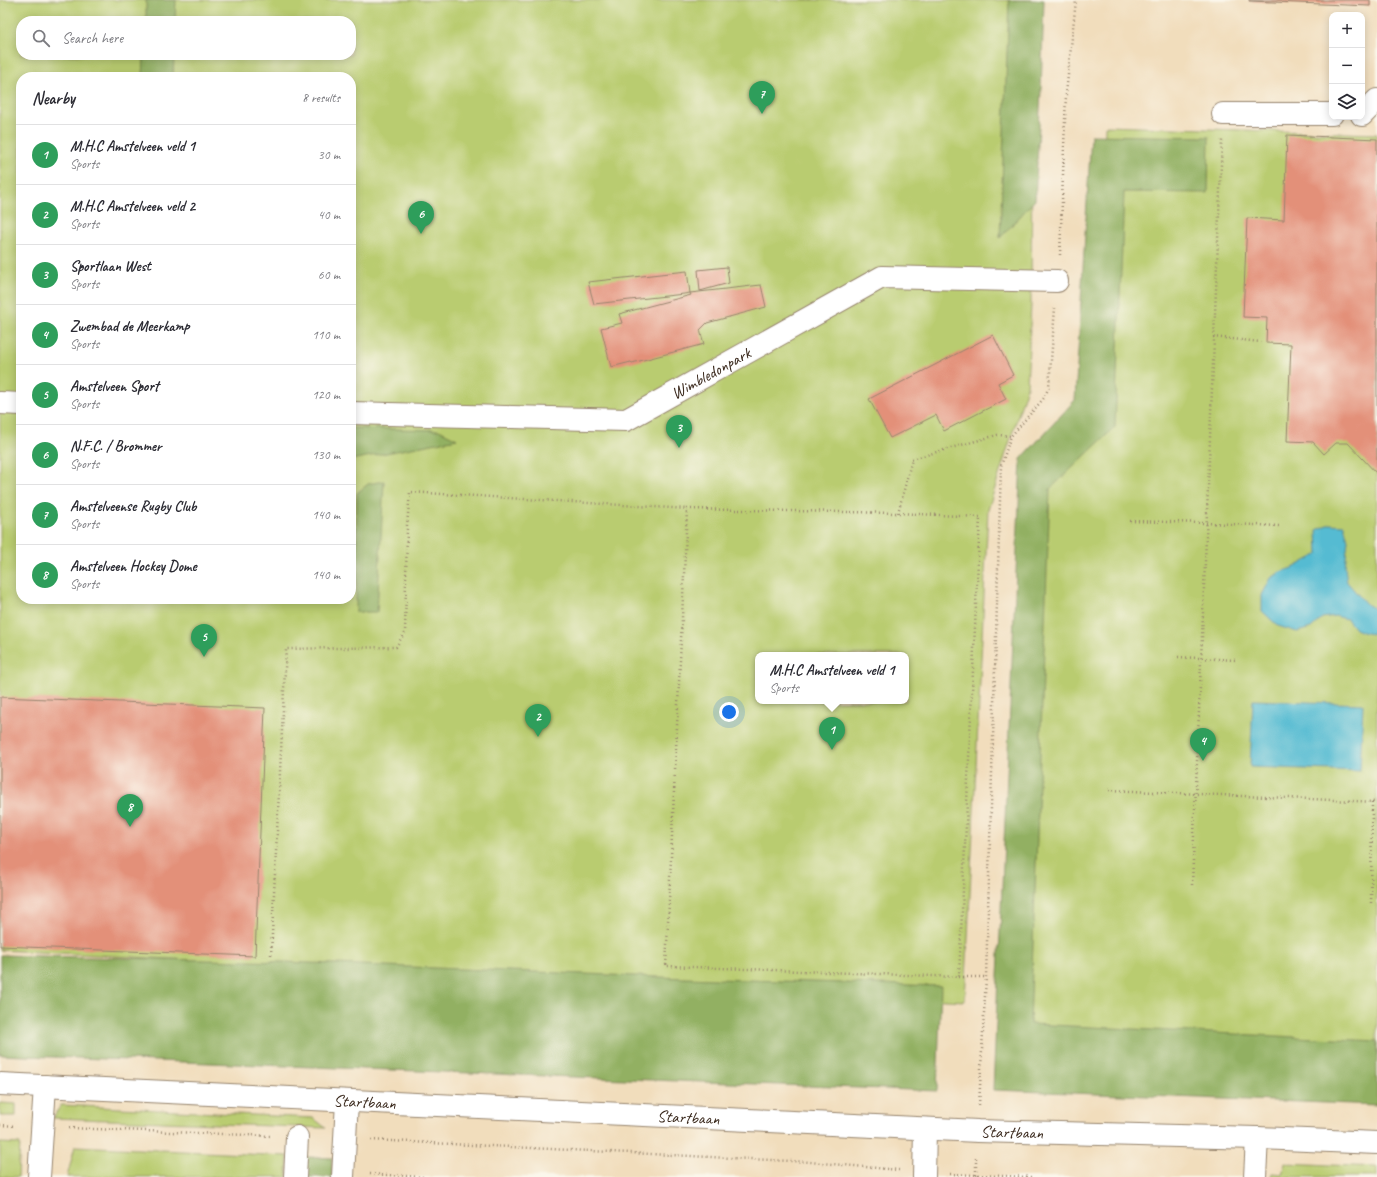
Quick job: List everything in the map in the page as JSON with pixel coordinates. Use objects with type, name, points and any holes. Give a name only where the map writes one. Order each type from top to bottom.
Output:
[{"type":"street","points":[[1365,111],[1377,100]]},
{"type":"street","points":[[1223,114],[1329,114]]},
{"type":"street","name":"Wimbledonpark","points":[[356,413],[626,420],[882,277],[1057,280]]},
{"type":"street","points":[[0,403],[16,404]]},
{"type":"street","name":"Startbaan","points":[[0,1084],[925,1129],[1257,1138],[1377,1143]]},
{"type":"street","points":[[39,1177],[45,1086]]},
{"type":"street","points":[[343,1175],[347,1101]]},
{"type":"street","points":[[924,1175],[925,1129]]},
{"type":"street","points":[[295,1177],[297,1137]]},
{"type":"street","points":[[1255,1177],[1257,1138]]},
{"type":"path","points":[[978,1131],[986,977],[1001,466],[1011,436],[1044,398],[1049,387],[1060,249],[1066,94],[1076,0]]},
{"type":"path","points":[[1192,885],[1223,114]]},
{"type":"path","points":[[1213,337],[1261,342]]},
{"type":"path","points":[[898,513],[912,459],[997,435],[1011,436]]},
{"type":"path","points":[[271,955],[286,649],[396,646],[405,632],[410,492],[687,509],[898,513],[980,517],[959,977]]},
{"type":"path","points":[[687,509],[666,966],[986,977]]},
{"type":"path","points":[[1130,522],[1280,526]]},
{"type":"path","points":[[1178,657],[1237,660]]},
{"type":"path","points":[[1109,790],[1377,802]]},
{"type":"path","points":[[1371,903],[1372,802]]},
{"type":"path","points":[[0,1125],[297,1137]]},
{"type":"path","points":[[345,1139],[810,1162],[924,1175],[1031,1177]]},
{"type":"path","points":[[343,1175],[423,1177]]},
{"type":"green space","points":[[0,0],[1033,0],[1031,305],[1027,387],[988,510],[965,1001],[0,950]]},
{"type":"green space","points":[[146,0],[176,0],[175,16],[146,16]]},
{"type":"green space","points":[[1009,0],[1044,0],[1041,91],[1035,200],[1000,238]]},
{"type":"green space","points":[[144,60],[174,60],[173,72],[143,72]]},
{"type":"green space","points":[[1105,126],[1377,134],[1377,1055],[1017,1034],[1042,488],[1099,417]]},
{"type":"green space","points":[[1091,135],[1209,137],[1208,193],[1124,192],[1115,427],[1050,489],[1030,1024],[1377,1041],[1377,1105],[993,1090],[1021,459],[1075,400]]},
{"type":"green space","points":[[356,428],[439,430],[457,439],[356,459]]},
{"type":"green space","points":[[384,481],[377,612],[356,612],[357,493],[368,484]]},
{"type":"green space","points":[[0,955],[285,962],[684,978],[941,986],[937,1091],[0,1055]]},
{"type":"green space","points":[[0,1103],[16,1104],[16,1116],[0,1116]]},
{"type":"green space","points":[[61,1105],[313,1118],[326,1128],[53,1118]]},
{"type":"green space","points":[[0,1143],[20,1144],[18,1177],[0,1177]]},
{"type":"green space","points":[[75,1146],[288,1156],[287,1177],[67,1177]]},
{"type":"green space","points":[[306,1157],[332,1158],[332,1177],[305,1177]]},
{"type":"green space","points":[[1285,1163],[1377,1167],[1377,1177],[1271,1177],[1272,1173],[1282,1174]]},
{"type":"water","points":[[1330,524],[1344,525],[1348,540],[1345,567],[1347,582],[1367,605],[1377,610],[1377,627],[1371,634],[1355,629],[1347,619],[1335,616],[1322,618],[1311,628],[1297,632],[1278,626],[1262,611],[1262,595],[1271,578],[1318,554],[1317,530]]},
{"type":"water","points":[[1253,700],[1363,704],[1360,771],[1250,767]]},
{"type":"building","points":[[1370,0],[1370,6],[1249,1]]},
{"type":"building","points":[[1287,135],[1377,139],[1377,474],[1348,443],[1336,443],[1324,454],[1313,442],[1287,441],[1291,344],[1266,343],[1267,318],[1243,317],[1247,218],[1284,220]]},
{"type":"building","points":[[727,267],[729,283],[700,291],[698,270]]},
{"type":"building","points":[[687,271],[690,293],[594,304],[588,282]]},
{"type":"building","points":[[761,285],[766,307],[707,323],[700,330],[704,344],[611,367],[601,328],[622,323],[619,314],[691,295],[690,293]]},
{"type":"building","points":[[993,335],[1013,375],[998,383],[1006,399],[944,431],[936,415],[890,438],[869,399]]},
{"type":"building","points":[[0,697],[265,708],[255,956],[0,946]]},
{"type":"place","name":"Amstelveense Rugby Club","points":[[762,114]]},
{"type":"place","name":"N.F.C. / Brommer","points":[[421,234]]},
{"type":"place","name":"Sportlaan West","points":[[679,448]]},
{"type":"place","name":"Amstelveen Sport","points":[[204,657]]},
{"type":"place","name":"M.H.C Amstelveen veld 2","points":[[538,737]]},
{"type":"place","name":"M.H.C Amstelveen veld 1","points":[[832,750]]},
{"type":"place","name":"Zwembad de Meerkamp","points":[[1203,761]]},
{"type":"place","name":"Amstelveen Hockey Dome","points":[[130,827]]}]
